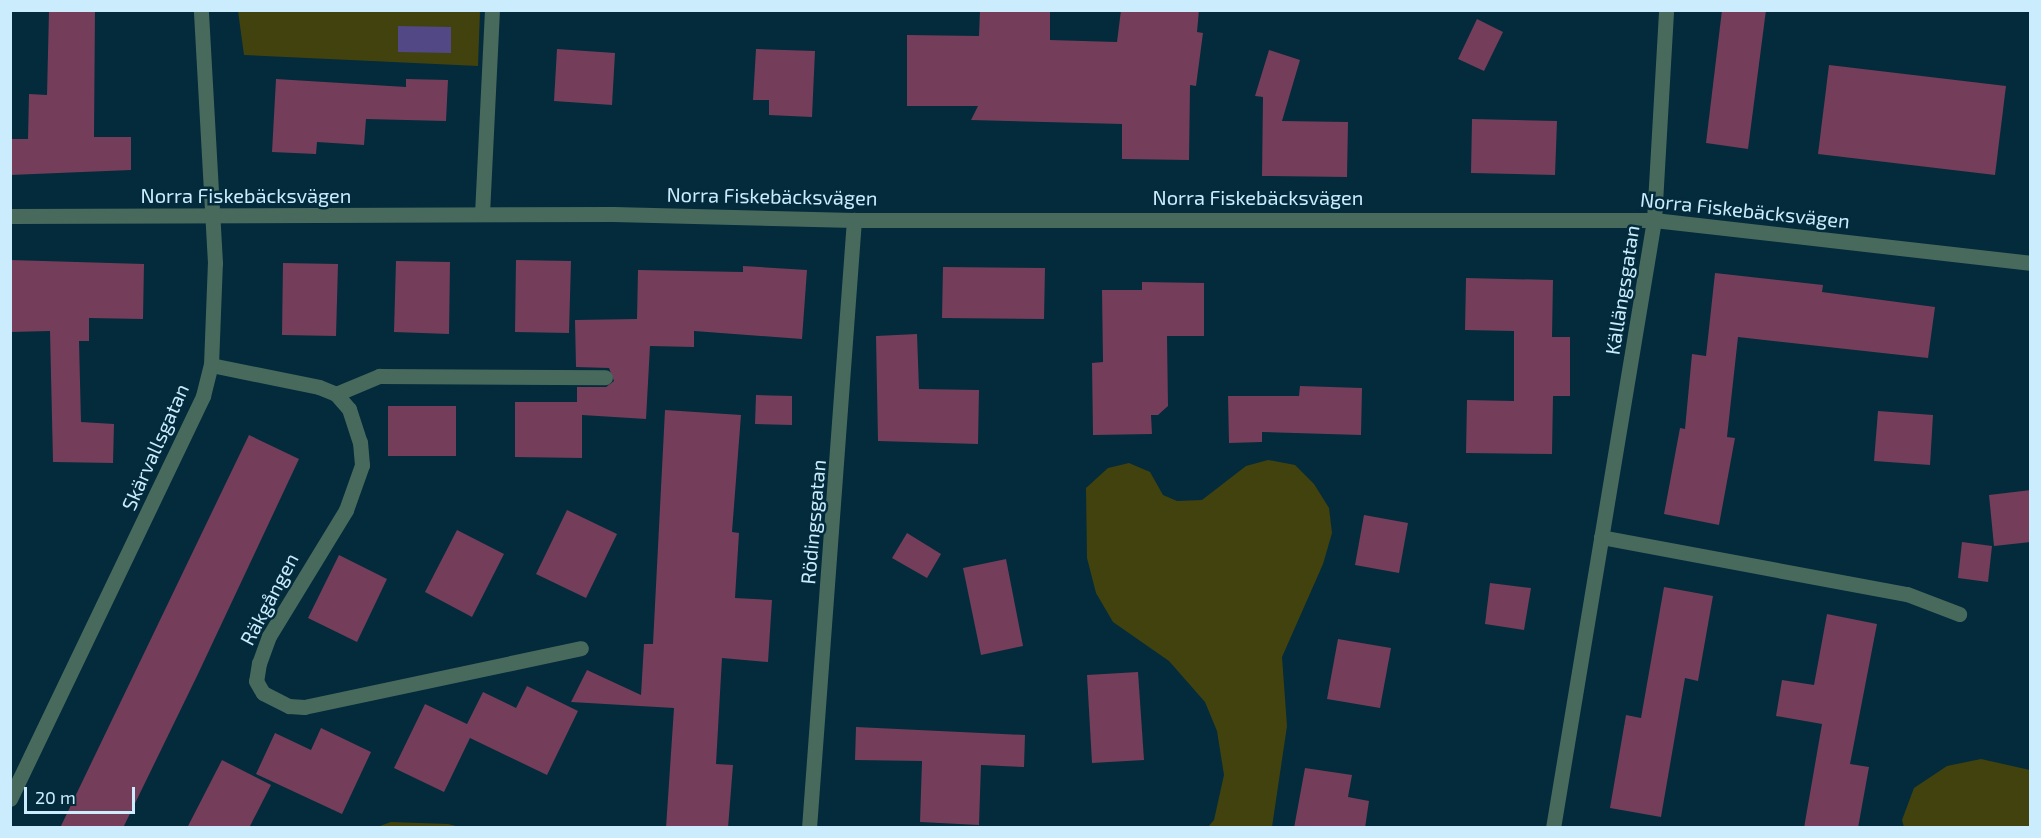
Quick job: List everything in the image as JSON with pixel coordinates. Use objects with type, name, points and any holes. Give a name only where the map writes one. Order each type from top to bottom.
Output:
[{"type":"street","name":"Skärvallsgatan","points":[[10,799],[192,424],[211,365],[213,217],[201,10]]},
{"type":"street","points":[[482,214],[492,10]]},
{"type":"street","name":"Källängsgatan","points":[[1553,828],[1601,537],[1636,347],[1654,220],[1666,10]]},
{"type":"street","name":"Norra Fiskebäcksvägen","points":[[10,216],[213,217],[482,214],[854,220],[1654,220],[2031,263]]},
{"type":"street","name":"Rödingsgatan","points":[[809,828],[854,220]]},
{"type":"street","points":[[211,365],[319,387],[336,394],[379,376],[605,377]]},
{"type":"street","name":"Räkgången","points":[[336,394],[357,426],[362,465],[357,486],[269,636],[256,681],[263,693],[289,706],[304,707],[581,648]]},
{"type":"street","points":[[1601,537],[1907,594],[1959,614]]},
{"type":"shaded area","points":[[238,11],[480,11],[478,66],[244,55]]},
{"type":"shaded area","points":[[398,26],[451,27],[451,53],[398,52]]},
{"type":"shaded area","points":[[1268,460],[1295,465],[1314,484],[1329,508],[1332,533],[1323,564],[1282,657],[1287,726],[1272,827],[1208,827],[1214,820],[1224,775],[1217,731],[1205,702],[1169,661],[1113,622],[1096,593],[1087,558],[1086,488],[1108,468],[1129,463],[1150,472],[1163,495],[1177,501],[1202,500],[1246,466]]},
{"type":"shaded area","points":[[1981,759],[2030,770],[2030,827],[1904,827],[1902,820],[1914,788],[1947,766]]},
{"type":"shaded area","points":[[391,822],[448,824],[460,827],[377,827]]},
{"type":"building","points":[[49,10],[95,10],[94,137],[131,137],[131,170],[10,175],[10,139],[28,139],[29,94],[47,95]]},
{"type":"building","points":[[980,10],[1050,10],[1050,40],[1117,42],[1121,10],[1199,10],[1197,32],[1203,33],[1196,86],[1190,85],[1189,160],[1122,159],[1122,124],[971,120],[978,106],[907,106],[907,35],[979,36]]},
{"type":"building","points":[[1722,10],[1766,10],[1748,149],[1706,143]]},
{"type":"building","points":[[1477,19],[1503,32],[1484,71],[1458,59]]},
{"type":"building","points":[[557,49],[615,53],[612,105],[554,101]]},
{"type":"building","points":[[756,49],[815,51],[812,117],[769,115],[769,100],[753,100]]},
{"type":"building","points":[[1269,50],[1300,60],[1282,121],[1348,122],[1347,177],[1262,176],[1263,97],[1255,96]]},
{"type":"building","points":[[1829,65],[2006,86],[1995,175],[1818,154]]},
{"type":"building","points":[[276,79],[406,87],[406,79],[448,80],[446,121],[366,119],[364,145],[317,142],[316,154],[272,152]]},
{"type":"building","points":[[1472,119],[1557,121],[1555,175],[1471,173]]},
{"type":"building","points":[[10,260],[144,264],[143,319],[89,318],[89,341],[79,341],[81,422],[114,424],[113,463],[53,462],[50,331],[10,332]]},
{"type":"building","points":[[516,260],[571,261],[569,333],[515,332]]},
{"type":"building","points":[[396,261],[450,262],[449,334],[394,332]]},
{"type":"building","points":[[283,263],[338,264],[336,336],[282,335]]},
{"type":"building","points":[[743,266],[807,270],[802,339],[694,331],[694,347],[650,346],[646,419],[582,415],[582,458],[515,457],[515,402],[577,402],[577,387],[606,387],[614,381],[609,368],[576,367],[575,320],[637,319],[638,270],[743,272]]},
{"type":"building","points":[[943,267],[1045,268],[1044,319],[942,318]]},
{"type":"building","points":[[1715,273],[1823,285],[1822,292],[1935,307],[1928,358],[1738,337],[1727,437],[1735,438],[1719,525],[1664,514],[1680,428],[1685,429],[1692,354],[1706,356]]},
{"type":"building","points":[[1466,278],[1553,280],[1552,337],[1570,337],[1570,396],[1553,396],[1552,454],[1466,453],[1467,400],[1514,401],[1514,331],[1465,330]]},
{"type":"building","points":[[1142,282],[1204,283],[1204,336],[1167,336],[1168,406],[1158,415],[1151,415],[1152,434],[1093,435],[1092,363],[1103,362],[1102,290],[1142,290]]},
{"type":"building","points":[[917,334],[919,389],[979,390],[978,444],[878,441],[876,336]]},
{"type":"building","points":[[1300,386],[1362,388],[1361,435],[1262,432],[1262,442],[1229,443],[1228,396],[1299,396]]},
{"type":"building","points":[[756,395],[792,396],[792,425],[755,424]]},
{"type":"building","points":[[388,406],[456,406],[456,456],[388,456]]},
{"type":"building","points":[[665,410],[741,415],[732,532],[739,533],[735,598],[772,600],[768,662],[722,658],[716,764],[733,765],[728,828],[666,828],[674,708],[571,702],[587,670],[641,695],[644,644],[653,644]]},
{"type":"building","points":[[1878,411],[1933,415],[1930,465],[1874,461]]},
{"type":"building","points":[[249,435],[299,459],[197,676],[123,828],[60,828]]},
{"type":"building","points":[[2031,490],[2031,542],[1994,546],[1989,495]]},
{"type":"building","points":[[567,510],[617,534],[586,598],[536,574]]},
{"type":"building","points":[[1364,515],[1408,523],[1399,573],[1355,565]]},
{"type":"building","points":[[457,530],[504,554],[472,617],[425,592]]},
{"type":"building","points":[[907,533],[941,554],[927,578],[892,558]]},
{"type":"building","points":[[1962,542],[1992,546],[1988,582],[1958,578]]},
{"type":"building","points":[[339,555],[387,579],[357,642],[308,618]]},
{"type":"building","points":[[1006,559],[1023,646],[981,655],[963,568]]},
{"type":"building","points":[[1490,583],[1531,588],[1524,630],[1485,624]]},
{"type":"building","points":[[1664,587],[1713,596],[1698,681],[1685,678],[1661,817],[1610,808],[1626,715],[1641,718]]},
{"type":"building","points":[[1827,614],[1877,624],[1850,764],[1869,767],[1858,828],[1804,828],[1822,724],[1776,716],[1782,680],[1814,685]]},
{"type":"building","points":[[1338,639],[1391,648],[1380,708],[1327,699]]},
{"type":"building","points":[[1138,672],[1144,760],[1092,763],[1087,675]]},
{"type":"building","points":[[527,686],[578,711],[547,775],[470,738],[444,792],[394,768],[425,704],[467,724],[483,692],[516,708]]},
{"type":"building","points":[[856,727],[1025,735],[1024,767],[981,765],[979,825],[920,822],[922,761],[855,760]]},
{"type":"building","points":[[321,728],[371,752],[342,814],[256,774],[275,733],[311,750]]},
{"type":"building","points":[[222,760],[271,785],[249,828],[187,828]]},
{"type":"building","points":[[1305,768],[1352,775],[1348,797],[1369,801],[1365,828],[1294,828]]}]
